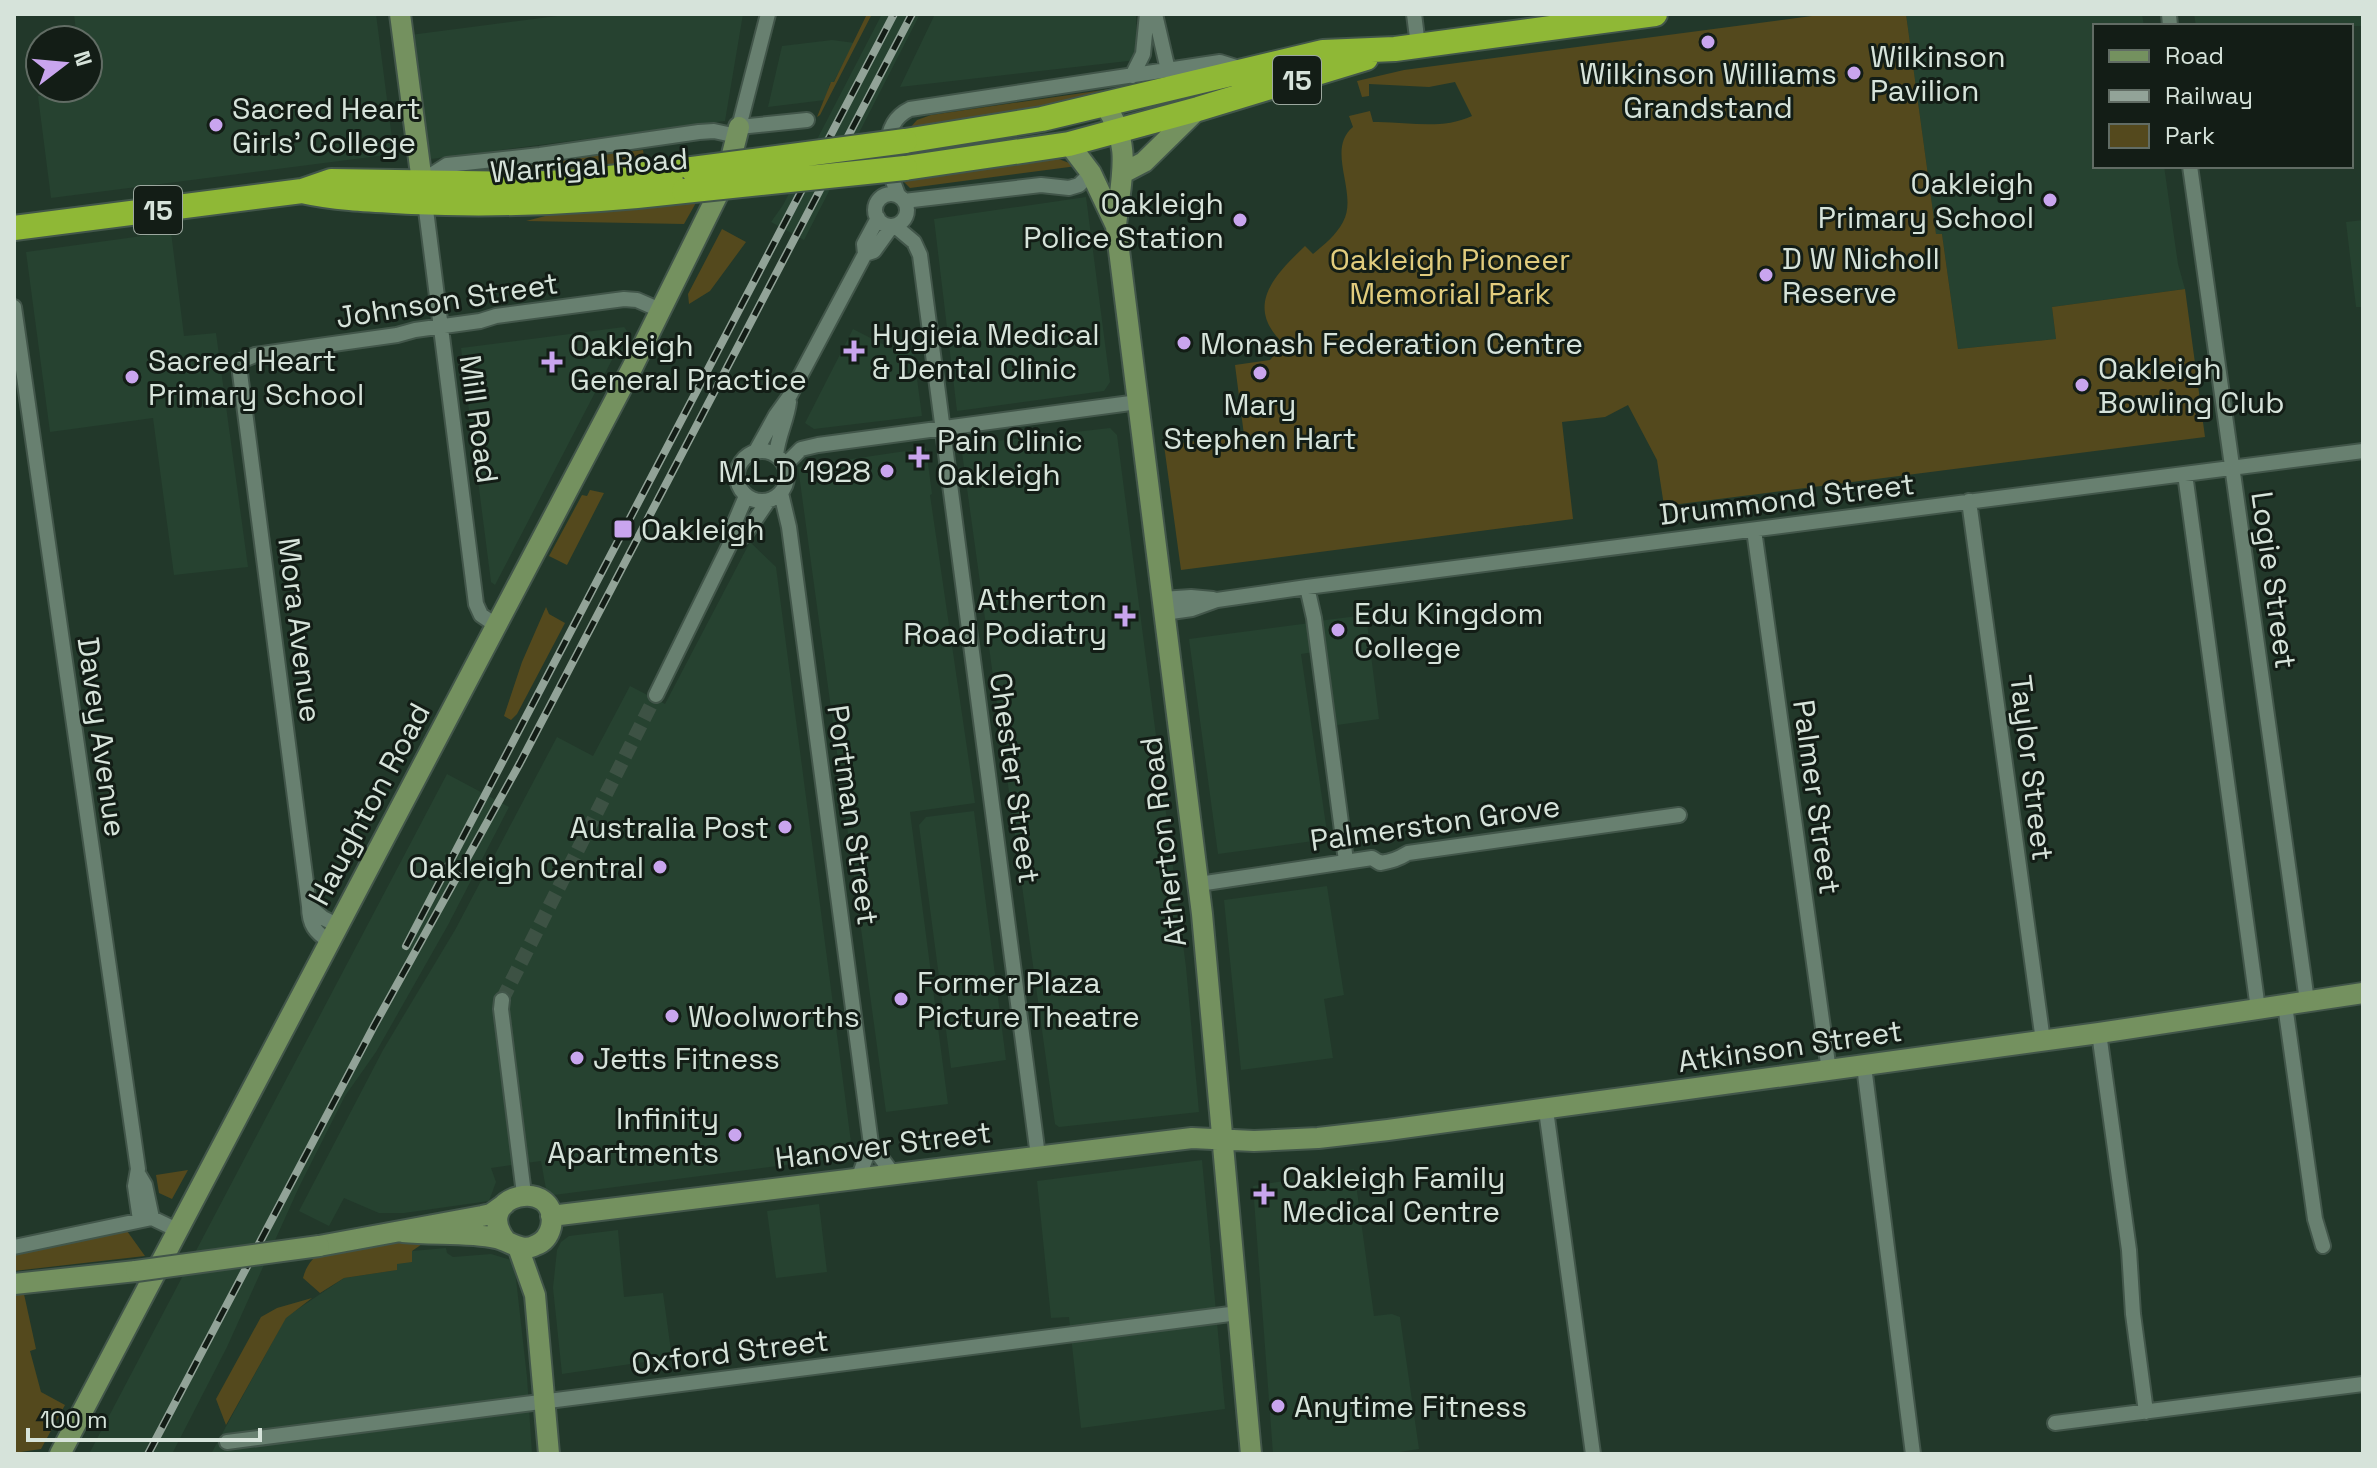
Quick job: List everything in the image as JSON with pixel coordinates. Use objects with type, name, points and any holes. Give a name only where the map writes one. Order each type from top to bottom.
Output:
[{"type":"highway","name":"Warrigal Road","points":[[899,155],[1015,124],[1323,52],[1406,47],[1655,14]]},
{"type":"highway","name":"Warrigal Road","points":[[14,228],[302,191],[333,198],[601,180],[688,180],[899,155],[1069,144],[1406,47]]},
{"type":"street","points":[[400,14],[423,192]]},
{"type":"street","points":[[738,132],[768,14]]},
{"type":"street","points":[[1132,76],[1143,54],[1147,14]]},
{"type":"street","points":[[1155,14],[1168,70]]},
{"type":"street","points":[[1406,47],[1414,14]]},
{"type":"street","name":"Warrigal Road","points":[[881,198],[881,167],[899,155],[892,127],[900,114],[910,109],[1220,62],[1244,69]]},
{"type":"street","name":"Atherton Road","points":[[1104,104],[1114,118],[1123,145],[1123,173],[1116,226],[1199,884],[1251,1454]]},
{"type":"street","points":[[1123,173],[1144,162],[1198,109]]},
{"type":"street","name":"Warrigal Road","points":[[423,192],[447,165],[699,132],[738,132],[807,120]]},
{"type":"street","name":"Haughton Road","points":[[60,1454],[497,626],[660,310],[726,178],[738,132]]},
{"type":"street","name":"Atherton Road","points":[[1069,144],[1091,173],[1116,226]]},
{"type":"street","points":[[865,254],[874,251],[906,215],[901,198],[899,155]]},
{"type":"street","name":"Logie Street","points":[[2190,168],[2307,1001]]},
{"type":"street","points":[[894,226],[884,224],[878,218],[876,208],[881,198],[889,194],[901,198],[1041,185],[1069,188],[1079,185],[1091,173]]},
{"type":"street","name":"Mill Road","points":[[423,192],[476,604],[481,615],[497,626]]},
{"type":"street","points":[[768,501],[746,496],[740,489],[737,472],[745,456],[756,451],[789,397],[865,254],[864,244],[878,218]]},
{"type":"street","name":"Chester Street","points":[[894,226],[914,242],[920,255],[1038,1156]]},
{"type":"street","name":"Johnson Street","points":[[241,361],[249,356],[496,316],[624,299],[637,300],[660,310]]},
{"type":"street","name":"Davey Avenue","points":[[14,307],[139,1175],[135,1186],[146,1219]]},
{"type":"street","name":"Mora Avenue","points":[[241,361],[240,373],[309,906],[335,934]]},
{"type":"street","points":[[731,542],[744,536],[768,501],[781,493],[788,479],[781,460],[779,435],[789,397]]},
{"type":"street","points":[[756,451],[781,460],[801,449],[818,445],[1138,402]]},
{"type":"street","name":"Drummond Street","points":[[1163,606],[1191,597],[1217,600],[2363,451]]},
{"type":"street","points":[[2185,474],[2258,1009]]},
{"type":"street","name":"Portman Street","points":[[781,493],[789,527],[871,1144],[858,1179]]},
{"type":"street","points":[[656,695],[731,542],[732,529],[746,496]]},
{"type":"street","name":"Taylor Street","points":[[1969,501],[2043,1041]]},
{"type":"street","name":"Palmer Street","points":[[1754,530],[1829,1071]]},
{"type":"street","points":[[1307,587],[1314,618],[1346,861]]},
{"type":"street","points":[[476,594],[485,600],[507,605]]},
{"type":"street","name":"Palmerston Grove","points":[[1199,884],[1346,861],[1372,858],[1380,863],[1396,861],[1408,853],[1679,815]]},
{"type":"street","name":"Atkinson Street","points":[[1223,1138],[1254,1141],[1318,1138],[1546,1110],[2363,993]]},
{"type":"street","points":[[502,1000],[524,1194]]},
{"type":"street","points":[[2285,1005],[2315,1219],[2323,1246]]},
{"type":"street","points":[[2099,1033],[2129,1250],[2133,1314],[2146,1412]]},
{"type":"street","points":[[1864,1066],[1913,1454]]},
{"type":"street","points":[[1546,1110],[1593,1454]]},
{"type":"street","name":"Hanover Street","points":[[551,1216],[1192,1138],[1223,1138]]},
{"type":"street","name":"Portman Street","points":[[871,1144],[893,1174]]},
{"type":"street","points":[[14,1284],[136,1271],[403,1232],[491,1214],[524,1194],[539,1198],[551,1216],[535,1295]]},
{"type":"street","points":[[505,1204],[498,1218],[501,1234],[512,1244],[535,1295],[549,1454]]},
{"type":"street","points":[[14,1247],[146,1219],[177,1230]]},
{"type":"street","points":[[403,1232],[493,1237],[527,1248],[544,1240]]},
{"type":"street","name":"Oxford Street","points":[[227,1442],[1238,1313]]},
{"type":"street","points":[[2055,1423],[2363,1384]]},
{"type":"shaded area","name":"Sacred Heart Girls' College","points":[[74,14],[376,14],[394,154],[51,198],[39,104],[104,104],[104,24],[75,24]]},
{"type":"shaded area","points":[[573,14],[743,14],[725,121],[423,160],[410,35]]},
{"type":"shaded area","points":[[882,14],[920,14],[804,240],[771,222],[783,205]]},
{"type":"shaded area","points":[[935,14],[1136,14],[1137,60],[900,87]]},
{"type":"shaded area","name":"Oakleigh Primary School","points":[[1906,14],[2142,14],[2144,24],[2093,24],[2093,168],[2164,168],[2178,264],[2185,289],[2052,307],[2056,339],[1958,349],[1942,234],[1936,235]]},
{"type":"shaded area","points":[[2194,14],[2363,14],[2363,26],[2196,24]]},
{"type":"shaded area","points":[[832,40],[855,43],[833,83],[830,83],[825,100],[768,107],[782,46]]},
{"type":"shaded area","points":[[1086,197],[1110,382],[1104,391],[957,411],[934,219]]},
{"type":"shaded area","points":[[2363,220],[2363,307],[2356,307],[2346,222]]},
{"type":"shaded area","name":"Sacred Heart Primary School","points":[[171,232],[184,336],[216,333],[248,567],[174,575],[153,418],[50,432],[26,252]]},
{"type":"shaded area","points":[[624,327],[627,331],[495,585],[491,582],[461,348]]},
{"type":"shaded area","points":[[853,329],[896,351],[913,349],[922,416],[814,429],[805,423]]},
{"type":"shaded area","points":[[1110,428],[1117,435],[1186,967],[1199,1112],[1059,1127],[1055,1124],[961,445]]},
{"type":"shaded area","points":[[926,448],[930,495],[975,803],[910,812],[948,1104],[886,1112],[798,467]]},
{"type":"shaded area","points":[[750,542],[776,567],[852,1150],[847,1157],[554,1195],[546,1189],[541,1161],[491,1168],[496,1182],[489,1201],[404,1213],[379,1213],[344,1198],[329,1226],[299,1211],[383,1050],[455,930],[557,737],[593,756],[630,686],[665,704]]},
{"type":"shaded area","points":[[1366,615],[1379,719],[1337,725],[1332,722],[1318,621]]},
{"type":"shaded area","points":[[1310,623],[1314,652],[1301,654],[1328,839],[1218,854],[1189,639]]},
{"type":"shaded area","points":[[447,774],[509,807],[448,925],[376,1052],[345,1096],[299,1187],[227,1347],[172,1454],[89,1454]]},
{"type":"shaded area","points":[[974,811],[1006,1060],[951,1068],[919,825],[926,817]]},
{"type":"shaded area","points":[[1327,886],[1344,995],[1324,999],[1333,1058],[1241,1070],[1224,900]]},
{"type":"shaded area","points":[[1202,1160],[1225,1409],[1081,1428],[1069,1317],[1051,1318],[1037,1181]]},
{"type":"shaded area","points":[[1354,1169],[1374,1316],[1392,1314],[1400,1317],[1419,1449],[1387,1454],[1273,1454],[1253,1186]]},
{"type":"shaded area","points":[[819,1204],[827,1272],[776,1278],[767,1211]]},
{"type":"shaded area","points":[[618,1230],[624,1297],[663,1293],[672,1358],[562,1374],[553,1288],[557,1250],[569,1236]]},
{"type":"shaded area","points":[[446,1248],[453,1257],[491,1254],[514,1261],[532,1454],[211,1454],[286,1317],[344,1278],[396,1270],[397,1264],[412,1251]]},
{"type":"green space","points":[[867,14],[872,14],[817,117],[831,82],[834,82]]},
{"type":"green space","name":"Oakleigh Pioneer Memorial Park","points":[[1827,14],[1906,14],[1936,234],[1942,234],[1958,349],[2056,339],[2052,307],[2185,289],[2205,437],[1664,506],[1657,460],[1628,405],[1605,417],[1562,422],[1573,519],[1181,570],[1164,445],[1244,435],[1235,365],[1270,360],[1284,344],[1266,317],[1268,292],[1283,268],[1305,246],[1313,254],[1343,222],[1347,198],[1342,147],[1345,136],[1353,127],[1349,116],[1370,111],[1373,122],[1423,124],[1460,121],[1472,116],[1455,82],[1429,87],[1369,84],[1369,96],[1362,97],[1357,81],[1404,70]]},
{"type":"green space","points":[[1110,89],[1036,110],[909,129],[917,120],[931,115]]},
{"type":"green space","points":[[643,150],[645,163],[568,171],[462,172]]},
{"type":"green space","points":[[1051,156],[1077,166],[910,188],[901,179]]},
{"type":"green space","points":[[697,201],[684,224],[526,221],[553,214]]},
{"type":"green space","points":[[722,229],[746,242],[710,291],[689,304],[688,294]]},
{"type":"green space","points":[[590,490],[604,493],[567,565],[549,556],[582,495],[587,496]]},
{"type":"green space","points":[[546,607],[549,614],[565,623],[511,720],[504,716],[522,662]]},
{"type":"green space","points":[[188,1170],[172,1199],[159,1193],[156,1175]]},
{"type":"green space","points":[[127,1231],[145,1256],[14,1271],[14,1255]]},
{"type":"green space","points":[[425,1242],[412,1251],[412,1262],[397,1264],[397,1270],[344,1278],[320,1293],[303,1278],[312,1260],[324,1253]]},
{"type":"green space","points":[[24,1294],[36,1349],[30,1351],[41,1392],[65,1405],[41,1449],[14,1453],[14,1295]]},
{"type":"green space","points":[[312,1298],[286,1318],[226,1425],[216,1399],[261,1317],[277,1308]]},
{"type":"tunnel","points":[[502,1000],[656,695]]},
{"type":"railway","points":[[406,946],[894,14]]},
{"type":"railway","points":[[148,1454],[374,1026],[520,763],[912,14]]},
{"type":"place","name":"Wilkinson Williams Grandstand","points":[[1708,42]]},
{"type":"place","name":"Wilkinson Pavilion","points":[[1854,73]]},
{"type":"place","name":"Sacred Heart Girls' College","points":[[216,125]]},
{"type":"place","name":"Oakleigh Primary School","points":[[2050,200]]},
{"type":"place","name":"Oakleigh Police Station","points":[[1240,220]]},
{"type":"place","name":"D W Nicholl Reserve","points":[[1766,275]]},
{"type":"place","name":"Monash Federation Centre","points":[[1184,343]]},
{"type":"place","name":"Hygieia Medical & Dental Clinic","points":[[854,351]]},
{"type":"place","name":"Oakleigh General Practice","points":[[552,362]]},
{"type":"place","name":"Mary Stephen Hart","points":[[1260,373]]},
{"type":"place","name":"Sacred Heart Primary School","points":[[132,377]]},
{"type":"place","name":"Oakleigh Bowling Club","points":[[2082,385]]},
{"type":"place","name":"Pain Clinic Oakleigh","points":[[919,457]]},
{"type":"place","name":"M.L.D 1928","points":[[887,471]]},
{"type":"place","name":"Oakleigh","points":[[623,529]]},
{"type":"place","name":"Atherton Road Podiatry","points":[[1125,616]]},
{"type":"place","name":"Edu Kingdom College","points":[[1338,630]]},
{"type":"place","name":"Australia Post","points":[[785,827]]},
{"type":"place","name":"Oakleigh Central","points":[[660,867]]},
{"type":"place","name":"Former Plaza Picture Theatre","points":[[901,999]]},
{"type":"place","name":"Woolworths","points":[[672,1016]]},
{"type":"place","name":"Jetts Fitness","points":[[577,1058]]},
{"type":"place","name":"Infinity Apartments","points":[[735,1135]]},
{"type":"place","name":"Oakleigh Family Medical Centre","points":[[1264,1194]]},
{"type":"place","name":"Anytime Fitness","points":[[1278,1406]]}]
